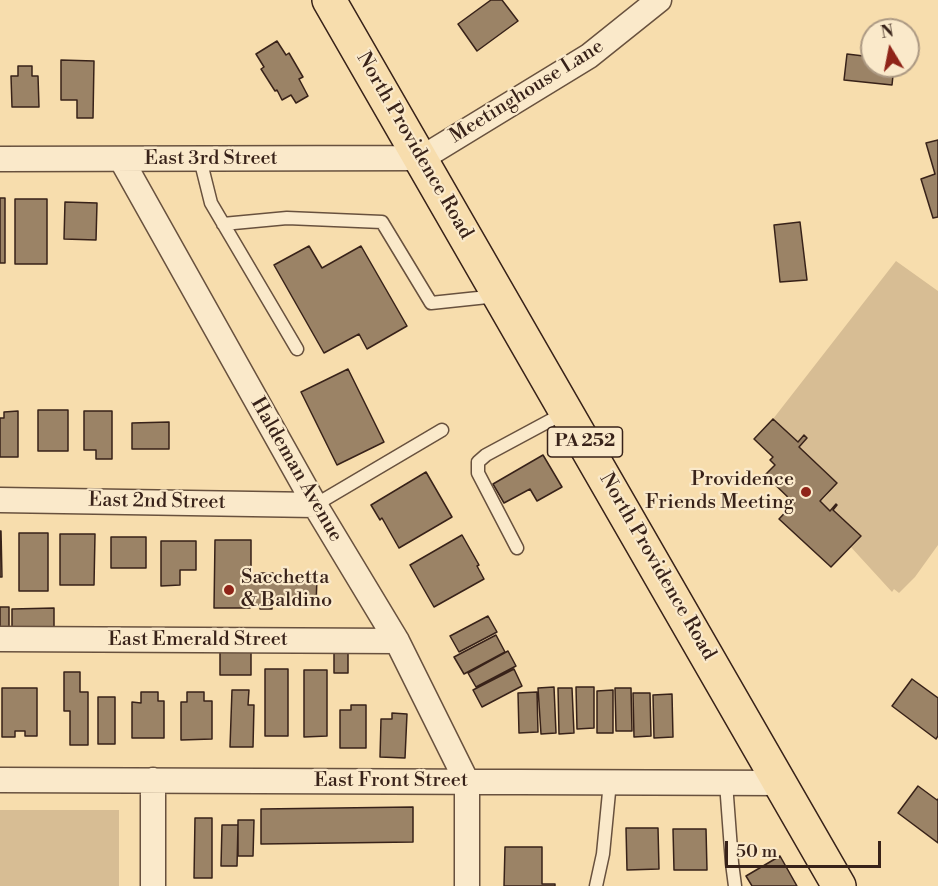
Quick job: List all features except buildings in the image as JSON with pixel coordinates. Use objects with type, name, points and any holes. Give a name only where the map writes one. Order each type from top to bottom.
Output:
[{"type":"main road","name":"North Providence Road","points":[[329,0],[839,886]]},
{"type":"street","name":"Meetinghouse Lane","points":[[422,158],[590,56],[658,0]]},
{"type":"street","name":"East 3rd Street","points":[[0,159],[422,158]]},
{"type":"street","name":"Haldeman Avenue","points":[[121,159],[315,505],[397,641],[467,782]]},
{"type":"street","name":"East 2nd Street","points":[[0,500],[315,505]]},
{"type":"street","name":"East Emerald Street","points":[[0,639],[397,641]]},
{"type":"street","name":"East Front Street","points":[[0,780],[781,783]]},
{"type":"street","points":[[153,780],[153,886]]},
{"type":"street","points":[[466,886],[467,782]]},
{"type":"lane","points":[[200,159],[211,203],[297,349]]},
{"type":"lane","points":[[223,224],[287,218],[382,222],[431,303],[501,296]]},
{"type":"lane","points":[[517,548],[478,474],[478,462],[486,455],[567,412]]},
{"type":"lane","points":[[315,505],[442,430]]},
{"type":"lane","points":[[596,886],[603,854],[610,782]]},
{"type":"lane","points":[[726,783],[735,886]]},
{"type":"shaded area","points":[[896,261],[938,291],[938,545],[915,577],[899,593],[894,589],[892,592],[849,545],[833,510],[837,505],[830,511],[820,501],[837,483],[799,447],[807,438],[804,435],[798,442],[773,419]]},
{"type":"shaded area","points":[[0,810],[119,810],[119,886],[0,886]]},
{"type":"place","name":"Providence Friends Meeting","points":[[806,492]]},
{"type":"place","name":"Sacchetta & Baldino","points":[[229,590]]}]
